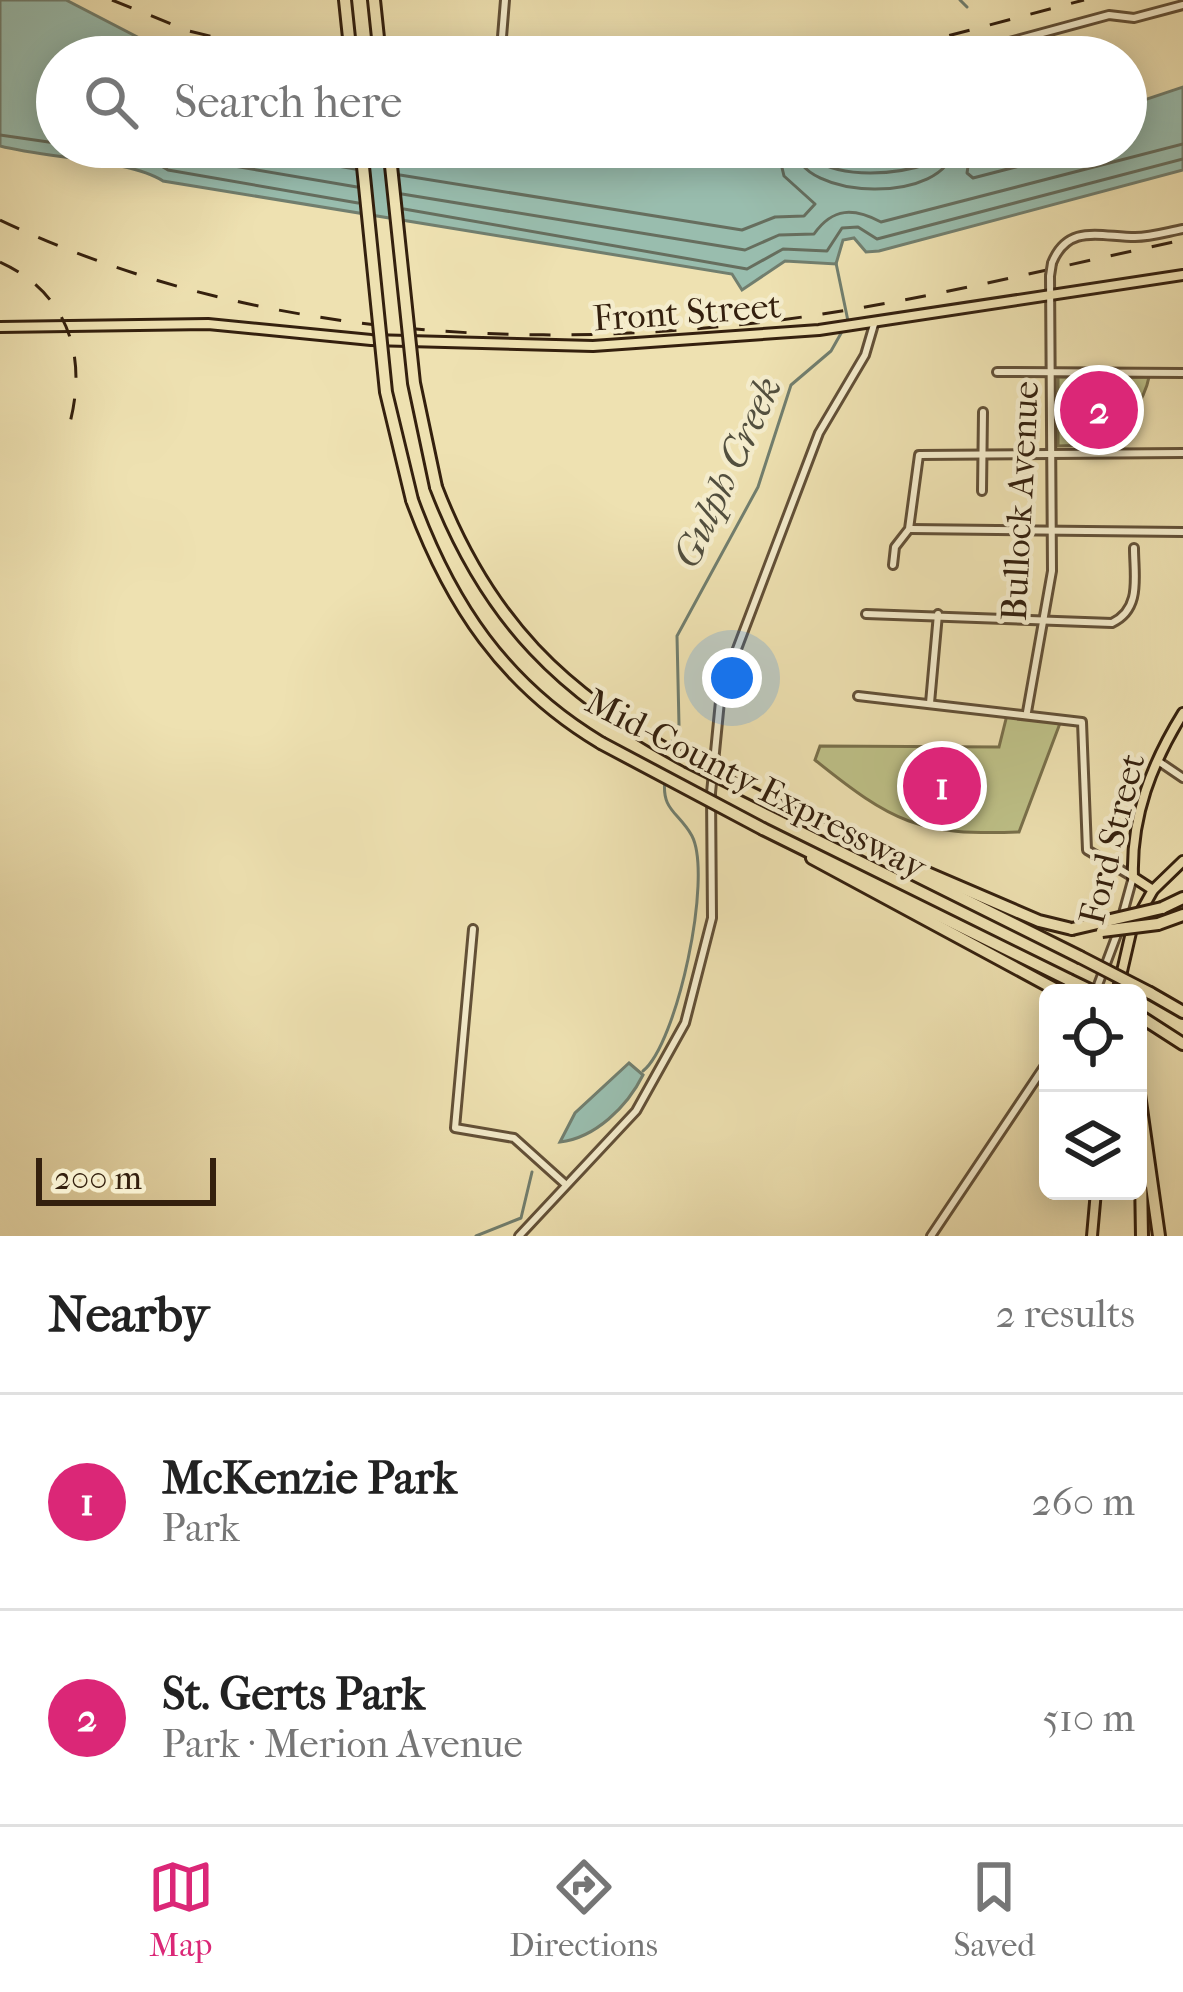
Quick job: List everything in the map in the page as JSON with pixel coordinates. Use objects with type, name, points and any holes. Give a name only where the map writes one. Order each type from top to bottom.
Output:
[{"type":"highway","points":[[345,0],[349,36]]},
{"type":"highway","points":[[374,0],[378,36]]},
{"type":"highway","name":"Mid-County Expressway","points":[[363,168],[389,413],[412,500],[447,587],[488,647],[556,714],[601,742],[763,829],[1081,984]]},
{"type":"highway","name":"Mid-County Expressway","points":[[391,168],[412,370],[436,487],[467,559],[493,600],[545,663],[603,713],[1183,1012]]},
{"type":"highway","points":[[763,829],[1047,984]]},
{"type":"highway","points":[[842,836],[1039,921],[1072,929],[1120,930],[1183,915]]},
{"type":"highway","points":[[1072,929],[1162,908],[1183,898]]},
{"type":"highway","points":[[1147,1021],[1183,1044]]},
{"type":"highway","points":[[1147,1154],[1159,1236]]},
{"type":"highway","points":[[1141,1200],[1142,1236]]},
{"type":"main road","name":"Front Street","points":[[0,327],[191,324],[385,341],[568,346],[838,328],[1183,274]]},
{"type":"main road","name":"Ford Street","points":[[1133,877],[1138,822],[1155,759],[1183,712]]},
{"type":"main road","points":[[1119,984],[1132,928],[1154,890],[1183,861]]},
{"type":"main road","points":[[1133,877],[1154,890]]},
{"type":"main road","points":[[1092,1236],[1095,1200]]},
{"type":"street","points":[[502,36],[505,0]]},
{"type":"street","points":[[1031,36],[1109,15],[1134,18],[1183,4]]},
{"type":"street","name":"Bullock Avenue","points":[[1028,712],[1045,619],[1053,532],[1052,263],[1060,247],[1082,234],[1136,237],[1183,229]]},
{"type":"street","points":[[519,1236],[645,1098],[694,997],[713,899],[711,794],[721,692],[812,450],[867,351],[875,321]]},
{"type":"street","points":[[997,373],[1183,373]]},
{"type":"street","points":[[982,412],[982,491]]},
{"type":"street","points":[[893,566],[895,547],[909,529],[919,455],[1183,452]]},
{"type":"street","points":[[909,529],[1183,532]]},
{"type":"street","points":[[866,614],[1112,623],[1126,615],[1134,599],[1135,548]]},
{"type":"street","points":[[930,703],[938,614]]},
{"type":"street","points":[[858,696],[1072,716],[1085,733],[1082,799],[1087,850],[1133,877]]},
{"type":"street","points":[[1155,759],[1183,778]]},
{"type":"street","name":"Ford Street","points":[[1099,984],[1133,877]]},
{"type":"street","points":[[473,929],[455,1128],[514,1138],[564,1183]]},
{"type":"street","points":[[931,1236],[1039,1074]]},
{"type":"green space","points":[[1058,377],[1149,377],[1122,444],[1058,446]]},
{"type":"green space","points":[[1007,715],[1062,718],[1019,832],[956,831],[908,821],[865,798],[815,760],[820,746],[999,747]]},
{"type":"water","points":[[0,0],[66,0],[135,36],[36,36],[36,153],[0,146]]},
{"type":"water","points":[[1183,87],[1183,170],[879,251],[866,252],[854,238],[843,240],[836,264],[785,261],[742,290],[732,274],[163,181],[131,168],[1147,168],[1147,99]]},
{"type":"water","points":[[629,1063],[643,1075],[619,1109],[585,1134],[560,1142],[575,1113]]},
{"type":"waterway","points":[[960,0],[967,7]]},
{"type":"waterway","name":"Gulph Creek","points":[[670,746],[679,725],[677,636],[758,487],[791,385],[831,351],[848,321],[836,263]]},
{"type":"waterway","name":"Gulph Creek","points":[[643,1071],[656,1055],[679,996],[698,886],[692,836],[668,805],[665,779]]},
{"type":"waterway","name":"Gulph Creek","points":[[476,1236],[521,1218],[532,1172]]},
{"type":"railway","points":[[112,0],[210,36]]},
{"type":"railway","points":[[948,36],[1084,0]]},
{"type":"railway","points":[[0,220],[87,257],[268,308],[361,323],[549,335],[737,325],[849,310],[1183,240]]},
{"type":"railway","points":[[0,262],[44,293],[69,334],[76,381],[67,433]]},
{"type":"place","name":"St. Gerts Park","points":[[1099,410]]},
{"type":"place","name":"McKenzie Park","points":[[942,786]]}]
